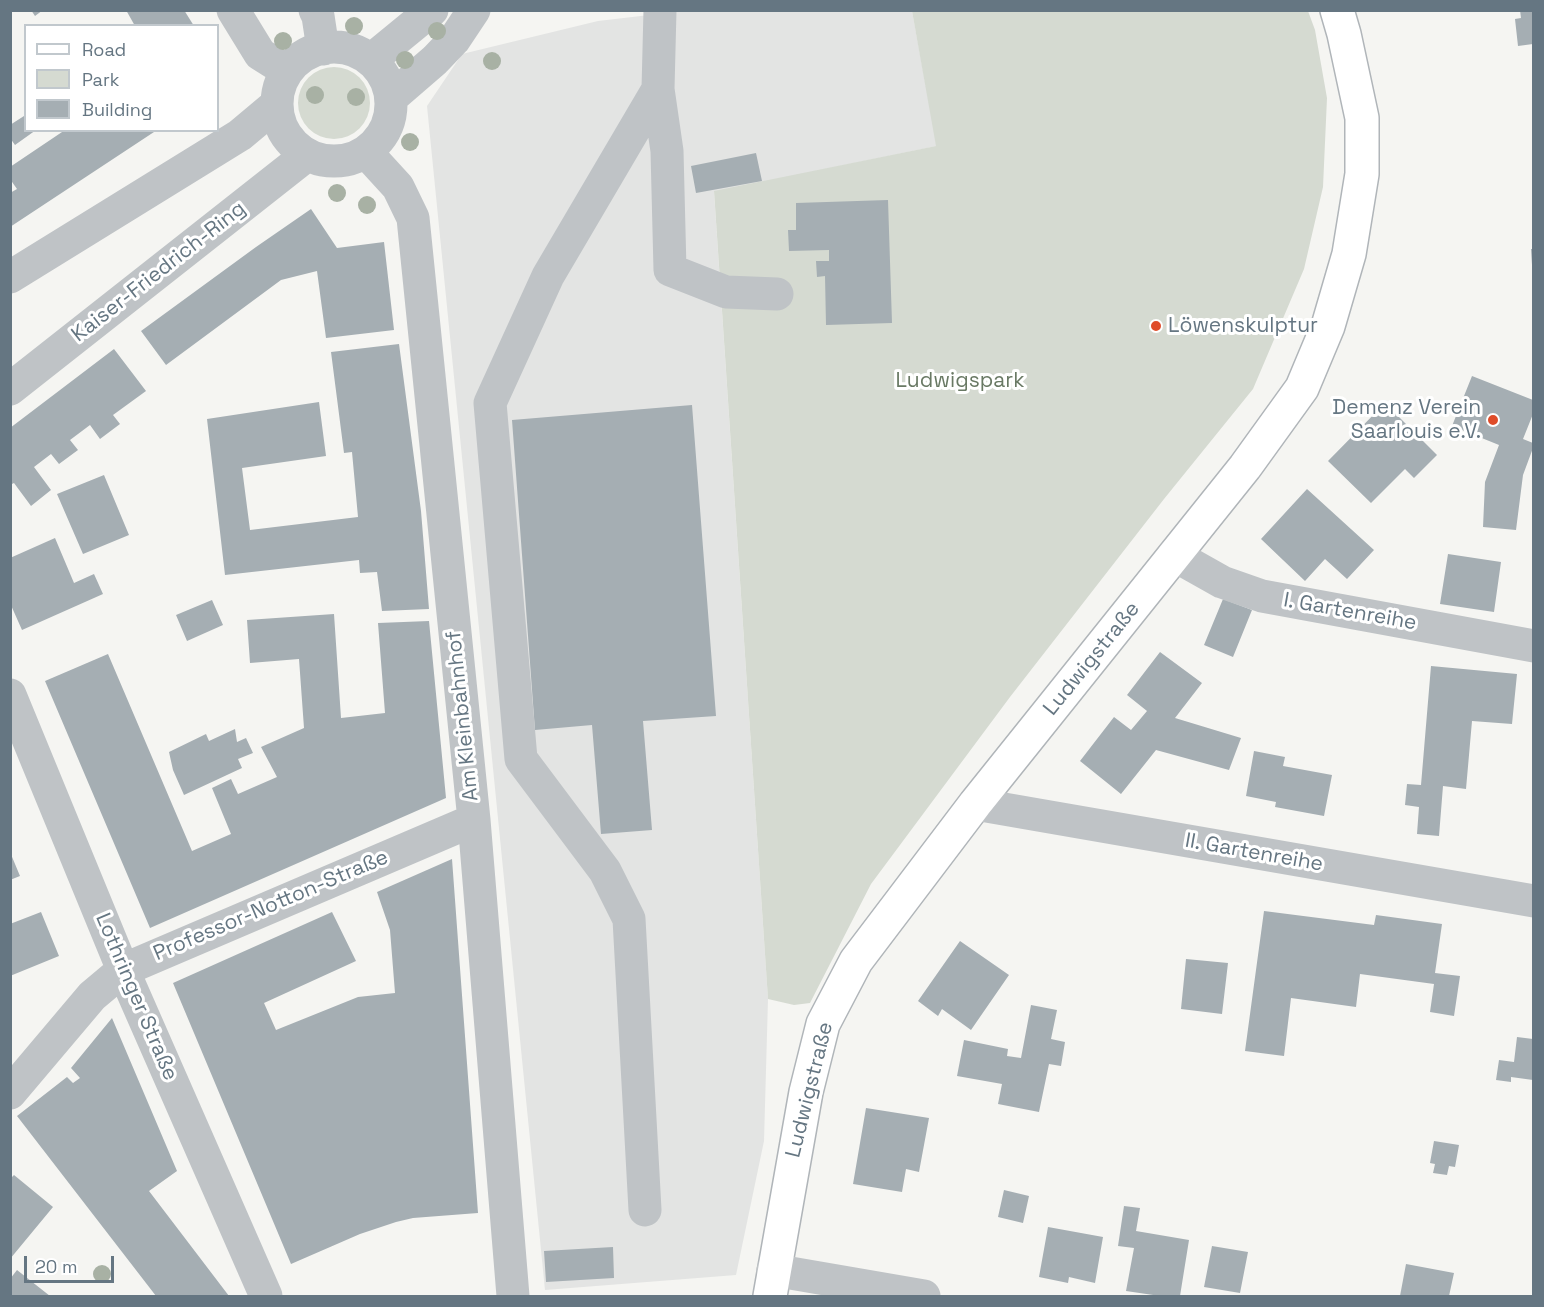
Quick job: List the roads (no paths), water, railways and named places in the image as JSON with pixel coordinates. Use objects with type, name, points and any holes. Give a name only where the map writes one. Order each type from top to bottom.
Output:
[{"type":"main road","name":"Ludwigstraße","points":[[771,1283],[806,1092],[823,1024],[856,961],[975,804],[1245,466],[1302,388],[1328,326],[1346,265],[1362,174],[1362,118],[1337,10]]},
{"type":"street","points":[[233,10],[260,54],[287,71]]},
{"type":"street","points":[[315,10],[323,48]]},
{"type":"street","points":[[371,60],[432,10]]},
{"type":"street","points":[[391,98],[435,60],[454,40],[474,10]]},
{"type":"street","points":[[660,10],[658,89],[667,151],[670,270],[726,292],[777,294]]},
{"type":"street","points":[[336,47],[354,51],[371,60],[381,71],[388,84],[391,98],[390,119],[381,138],[366,152],[347,160],[327,162],[307,155],[285,134],[279,119],[277,104],[279,88],[287,71],[298,59],[323,48],[336,47]]},
{"type":"street","points":[[645,1210],[629,919],[605,871],[521,759],[490,403],[548,276],[658,89]]},
{"type":"street","points":[[10,277],[240,135],[277,104]]},
{"type":"street","name":"Am Kleinbahnhof","points":[[366,152],[399,187],[413,218],[474,820],[513,1296]]},
{"type":"street","name":"Kaiser-Friedrich-Ring","points":[[10,389],[307,155]]},
{"type":"street","name":"I. Gartenreihe","points":[[1173,555],[1222,582],[1262,596],[1533,646]]},
{"type":"street","name":"Lothringer Straße","points":[[10,695],[123,970],[266,1296]]},
{"type":"street","name":"II. Gartenreihe","points":[[975,804],[1533,901]]},
{"type":"street","name":"Professor-Notton-Straße","points":[[14,1082],[92,996],[123,970],[474,820]]},
{"type":"street","points":[[771,1283],[924,1296]]},
{"type":"place","name":"Löwenskulptur","points":[[1156,326]]},
{"type":"place","name":"Demenz Verein Saarlouis e.V.","points":[[1493,420]]},
{"type":"park label","name":"Ludwigspark","points":[[960,381]]}]
